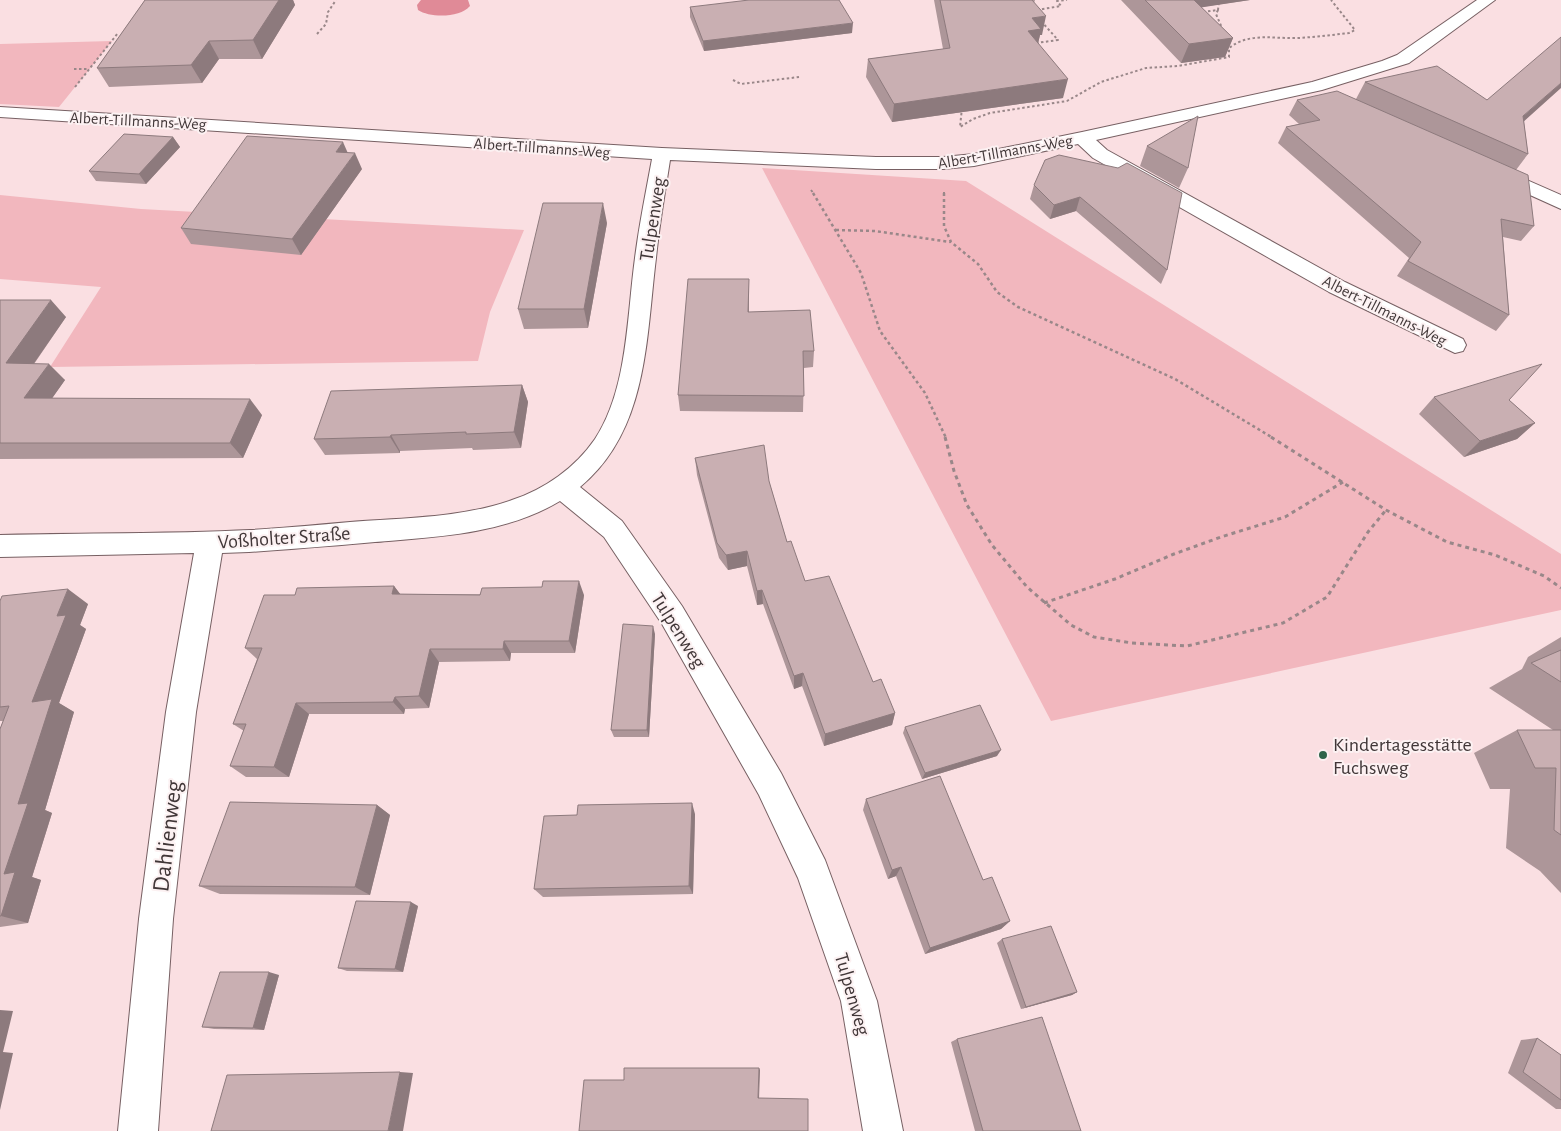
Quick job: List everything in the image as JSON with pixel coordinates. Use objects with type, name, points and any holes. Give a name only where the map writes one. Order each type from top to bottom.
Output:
[{"type":"street","name":"Albert-Tillmanns-Weg","points":[[0,112],[662,154],[876,163],[943,163],[974,160],[1082,138],[1316,86],[1388,65],[1403,59],[1486,0]]},
{"type":"street","points":[[1316,86],[1333,98]]},
{"type":"street","name":"Albert-Tillmanns-Weg","points":[[1082,138],[1100,154],[1337,287],[1455,345]]},
{"type":"street","name":"Tulpenweg","points":[[662,154],[629,385],[613,428],[590,464],[562,488],[613,529],[672,615],[774,793],[813,872],[859,1001],[883,1131]]},
{"type":"street","points":[[1482,167],[1561,203]]},
{"type":"street","name":"Voßholter Straße","points":[[0,546],[249,541],[432,527],[461,523],[515,511],[562,488]]},
{"type":"street","name":"Dahlienweg","points":[[138,1131],[156,919],[180,722],[210,542]]},
{"type":"path","points":[[317,34],[326,24],[328,12],[336,0]]},
{"type":"path","points":[[1056,1],[1067,0]]},
{"type":"path","points":[[1219,0],[1216,14],[1223,32]]},
{"type":"path","points":[[1229,48],[1243,38],[1254,36],[1294,38],[1348,33],[1355,30],[1331,0]]},
{"type":"path","points":[[1032,11],[1061,6],[1056,1]]},
{"type":"path","points":[[1200,12],[1218,10]]},
{"type":"path","points":[[1033,43],[1058,40],[1038,18]]},
{"type":"path","points":[[53,115],[118,33]]},
{"type":"path","points":[[962,105],[960,127],[973,119],[990,113],[1067,101],[1101,82],[1146,68],[1178,66],[1229,57],[1227,41]]},
{"type":"path","points":[[74,69],[89,69]]},
{"type":"path","points":[[733,80],[742,84],[799,77]]},
{"type":"path","points":[[791,160],[861,273],[880,331],[925,393],[944,432],[954,471],[967,505],[992,545],[1027,587],[1071,625],[1094,636],[1132,642],[1186,646],[1283,623],[1327,597],[1368,532],[1386,510]]},
{"type":"path","points":[[943,163],[944,226],[951,242],[978,264],[997,292],[1018,307],[1076,335],[1175,378],[1386,510],[1447,542],[1495,555],[1544,576],[1561,588]]},
{"type":"path","points":[[836,230],[875,230],[951,242]]},
{"type":"path","points":[[1044,603],[1115,580],[1203,544],[1285,517],[1343,482]]},
{"type":"shaded area","points":[[421,0],[468,0],[470,6],[459,13],[445,16],[423,13],[418,10],[417,5]]},
{"type":"shaded area","points":[[112,41],[59,107],[0,104],[0,44]]},
{"type":"shaded area","points":[[762,168],[966,181],[1561,554],[1561,610],[1051,721]]},
{"type":"shaded area","points":[[0,195],[141,209],[524,230],[490,312],[478,361],[50,367],[101,287],[0,279]]},
{"type":"building","points":[[145,0],[279,0],[253,40],[209,41],[191,65],[97,68]]},
{"type":"building","points":[[749,0],[839,0],[853,23],[703,41],[690,7]]},
{"type":"building","points":[[940,0],[1032,0],[1046,16],[1032,18],[1041,29],[1028,31],[1068,79],[894,104],[868,59],[950,48]]},
{"type":"building","points":[[1145,0],[1194,0],[1233,38],[1189,44]]},
{"type":"building","points":[[1561,37],[1561,83],[1523,116],[1528,154],[1365,82],[1437,66],[1487,100]]},
{"type":"building","points":[[1337,91],[1528,175],[1534,226],[1501,219],[1509,315],[1408,261],[1421,242],[1286,127],[1320,120],[1297,100]]},
{"type":"building","points":[[1198,116],[1188,168],[1147,146]]},
{"type":"building","points":[[124,134],[173,137],[139,174],[89,171]]},
{"type":"building","points":[[247,136],[343,142],[336,152],[355,153],[292,239],[181,228]]},
{"type":"building","points":[[1059,155],[1118,168],[1127,163],[1182,193],[1167,270],[1080,197],[1054,205],[1034,185],[1045,160]]},
{"type":"building","points":[[543,203],[603,203],[584,309],[518,309]]},
{"type":"building","points":[[688,279],[749,279],[748,312],[810,310],[814,351],[803,351],[804,396],[678,395]]},
{"type":"building","points":[[0,300],[51,300],[6,363],[49,364],[24,398],[250,399],[230,443],[0,443]]},
{"type":"building","points":[[1542,364],[1509,400],[1535,423],[1480,441],[1434,397]]},
{"type":"building","points":[[522,385],[514,432],[466,434],[466,432],[314,439],[331,391]]},
{"type":"building","points":[[764,445],[769,481],[787,542],[791,541],[805,581],[829,576],[873,682],[881,679],[895,713],[825,734],[803,673],[794,676],[762,590],[757,591],[747,551],[726,555],[717,543],[695,458]]},
{"type":"building","points":[[543,581],[579,581],[569,641],[504,641],[503,649],[430,649],[419,696],[395,697],[393,702],[296,703],[274,767],[230,766],[246,724],[233,724],[262,648],[245,648],[264,595],[295,595],[297,588],[394,586],[392,594],[480,595],[482,588],[542,587]]},
{"type":"building","points":[[68,589],[57,616],[66,615],[32,702],[52,699],[18,804],[28,803],[4,874],[15,872],[0,916],[0,729],[9,706],[0,707],[0,601],[2,596]]},
{"type":"building","points":[[623,624],[653,626],[647,730],[611,730]]},
{"type":"building","points":[[1561,650],[1561,682],[1531,663]]},
{"type":"building","points":[[980,705],[1001,750],[925,773],[905,727]]},
{"type":"building","points":[[1517,730],[1561,730],[1561,835],[1554,830],[1556,768],[1535,768]]},
{"type":"building","points":[[940,776],[983,880],[992,877],[1010,921],[930,948],[901,867],[892,870],[866,799]]},
{"type":"building","points":[[230,802],[377,805],[355,887],[199,886]]},
{"type":"building","points":[[692,803],[689,886],[534,889],[544,816],[577,815],[578,805]]},
{"type":"building","points":[[356,901],[411,902],[395,969],[338,968]]},
{"type":"building","points":[[1051,926],[1077,992],[1026,1007],[1002,939]]},
{"type":"building","points":[[220,972],[269,972],[253,1028],[202,1027]]},
{"type":"building","points":[[1042,1017],[1081,1131],[983,1131],[957,1039]]},
{"type":"building","points":[[1537,1038],[1561,1055],[1561,1100],[1523,1072]]},
{"type":"building","points":[[624,1068],[759,1068],[758,1098],[808,1099],[808,1131],[579,1131],[584,1080],[624,1080]]},
{"type":"building","points":[[400,1072],[388,1131],[211,1131],[227,1075]]},
{"type":"place","name":"Kindertagesstätte Fuchsweg","points":[[1323,755]]}]
